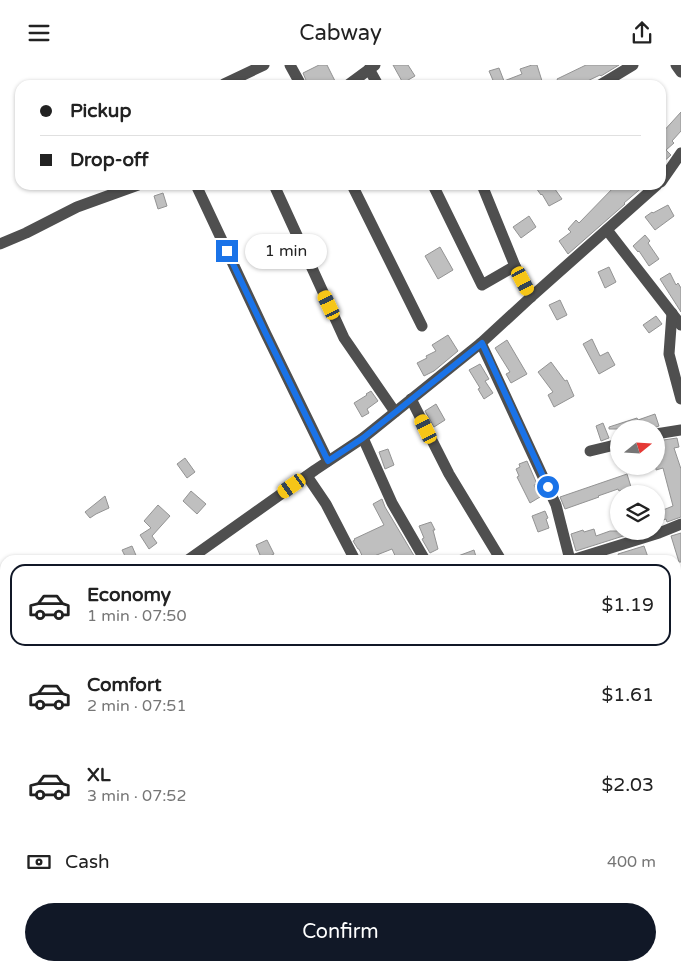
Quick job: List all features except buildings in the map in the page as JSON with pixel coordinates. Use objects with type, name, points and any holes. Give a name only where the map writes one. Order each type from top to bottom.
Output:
[{"type":"street","points":[[231,80],[264,65]]},
{"type":"street","points":[[290,65],[298,80]]},
{"type":"street","points":[[608,80],[633,65]]},
{"type":"street","points":[[676,65],[681,72]]},
{"type":"street","points":[[355,80],[372,67],[376,80]]},
{"type":"street","points":[[666,175],[681,153]]},
{"type":"street","points":[[0,244],[77,207],[124,190]]},
{"type":"street","points":[[198,190],[328,461]]},
{"type":"street","points":[[276,190],[344,338],[394,412]]},
{"type":"street","points":[[354,190],[422,326]]},
{"type":"street","points":[[435,190],[482,285],[515,266]]},
{"type":"street","points":[[484,190],[515,266],[531,297]]},
{"type":"street","points":[[195,555],[363,438],[482,343],[652,190]]},
{"type":"street","points":[[607,230],[681,325]]},
{"type":"street","points":[[672,313],[669,354],[681,399]]},
{"type":"street","points":[[482,343],[556,505],[570,555]]},
{"type":"street","points":[[411,399],[449,474],[498,555]]},
{"type":"street","points":[[665,433],[681,430]]},
{"type":"street","points":[[363,438],[392,503],[422,555]]},
{"type":"street","points":[[590,451],[610,446]]},
{"type":"street","points":[[307,476],[326,504],[352,555]]},
{"type":"street","points":[[587,555],[659,533],[681,524]]},
{"type":"route","points":[[227,251],[328,461],[363,438],[482,343],[548,487]]}]
